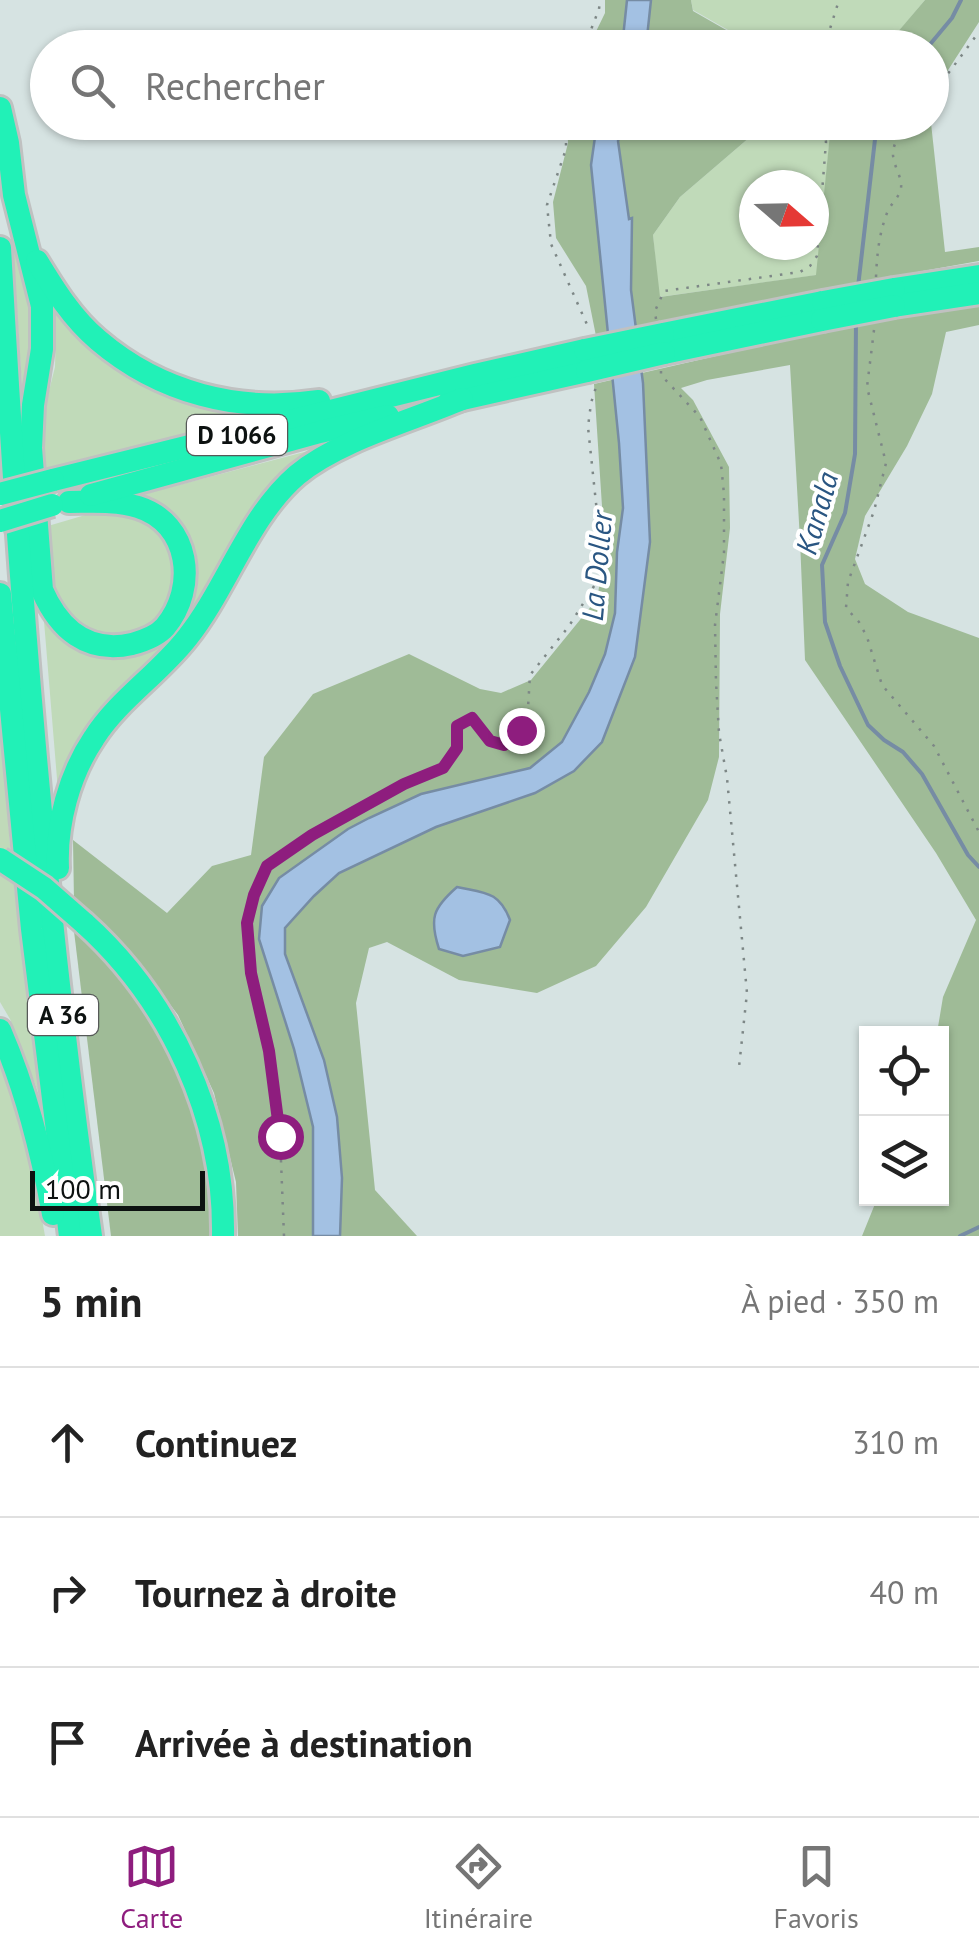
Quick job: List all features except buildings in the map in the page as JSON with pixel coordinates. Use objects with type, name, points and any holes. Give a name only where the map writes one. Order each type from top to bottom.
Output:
[{"type":"highway","points":[[0,108],[24,242],[42,306],[42,349],[31,448],[42,590],[65,627],[89,643],[116,647],[163,630],[178,608],[186,580],[180,544],[169,527],[140,507],[114,502],[61,503]]},
{"type":"highway","points":[[24,242],[61,300],[95,338],[133,367],[178,388],[218,400],[285,406],[422,389]]},
{"type":"highway","name":"A 36","points":[[0,248],[12,472],[41,819],[91,1236]]},
{"type":"highway","name":"D 1066","points":[[0,521],[661,343],[822,311],[888,291],[979,276]]},
{"type":"highway","name":"D 1066","points":[[888,291],[979,293]]},
{"type":"highway","name":"D 1066","points":[[0,494],[422,389],[590,362]]},
{"type":"highway","points":[[52,926],[65,804],[94,736],[190,635],[277,496],[324,456],[462,399]]},
{"type":"highway","name":"A 36","points":[[0,594],[32,929],[70,1236]]},
{"type":"highway","points":[[0,859],[44,888],[107,944],[160,1015],[185,1059],[201,1101],[215,1152],[223,1236]]},
{"type":"highway","points":[[0,1030],[29,1107],[57,1236]]},
{"type":"path","points":[[591,30],[600,0]]},
{"type":"path","points":[[830,30],[839,0]]},
{"type":"path","points":[[949,72],[977,34]]},
{"type":"path","points":[[284,1236],[280,1136],[269,1051],[251,973],[247,923],[267,866],[312,835],[404,784],[443,768],[457,748],[457,726],[472,718],[490,741],[504,745],[521,730],[528,708],[530,675],[570,626],[596,583],[600,541],[588,427],[588,325],[551,244],[547,205],[566,140]]},
{"type":"path","points":[[739,1067],[747,993],[716,682],[716,625],[724,553],[721,464],[700,417],[661,376],[655,310],[664,291],[800,272],[810,266],[817,256],[826,140]]},
{"type":"path","points":[[888,291],[879,238],[890,206],[900,191],[893,152],[898,140]]},
{"type":"path","points":[[874,326],[867,387],[886,463],[874,511],[848,582],[846,608],[867,637],[882,684],[934,746],[979,832]]},
{"type":"green space","points":[[605,0],[691,0],[693,11],[726,30],[597,30],[605,13]]},
{"type":"green space","points":[[691,0],[925,0],[900,30],[728,30],[693,10]]},
{"type":"green space","points":[[925,0],[979,0],[979,22],[949,69],[949,30],[899,30]]},
{"type":"green space","points":[[568,140],[746,140],[680,197],[653,235],[660,297],[816,275],[817,260],[829,260],[829,140],[933,140],[945,252],[979,247],[979,261],[596,336],[586,286],[556,238],[553,202]]},
{"type":"green space","points":[[746,140],[829,140],[827,170],[739,170],[739,260],[818,260],[817,275],[659,297],[653,235],[680,197]]},
{"type":"green space","points":[[12,237],[32,305],[34,337],[25,432]]},
{"type":"green space","points":[[50,296],[162,392],[211,409],[285,414],[44,475],[41,423],[55,367],[56,331]]},
{"type":"green space","points":[[979,302],[979,325],[946,332],[932,394],[907,446],[865,516],[855,559],[865,584],[908,612],[979,638],[979,1236],[862,1236],[874,1206],[949,1206],[949,1026],[938,1026],[943,997],[976,920],[936,853],[805,660],[790,365],[681,388],[693,400],[729,467],[730,528],[720,614],[719,757],[708,800],[646,907],[596,966],[537,993],[459,980],[387,942],[369,948],[356,1003],[375,1190],[417,1236],[238,1236],[236,1182],[214,1093],[178,1015],[132,954],[74,901],[73,840],[167,913],[212,866],[251,855],[264,757],[313,694],[409,654],[480,689],[501,693],[531,680],[597,599],[605,552],[594,384],[821,332]]},
{"type":"green space","points":[[312,450],[278,481],[218,577],[59,803],[43,609],[61,638],[84,652],[105,657],[148,648],[182,621],[193,602],[198,574],[193,546],[183,525],[165,510],[133,497]]},
{"type":"green space","points":[[99,511],[150,519],[166,531],[175,551],[179,590],[149,631],[123,640],[98,636],[72,623],[56,600],[48,526]]},
{"type":"green space","points":[[0,717],[11,857],[0,851]]},
{"type":"green space","points":[[0,869],[13,878],[42,1102],[0,1002]]},
{"type":"green space","points":[[73,923],[95,942],[157,1023],[185,1077],[208,1161],[213,1236],[111,1236]]},
{"type":"green space","points":[[0,1053],[24,1118],[45,1236],[0,1236]]},
{"type":"water","points":[[627,0],[651,0],[648,30],[624,30]]},
{"type":"water","name":"La Doller","points":[[595,140],[618,140],[629,219],[632,218],[631,290],[643,383],[650,542],[635,657],[602,742],[574,771],[535,793],[436,827],[339,873],[285,928],[285,954],[324,1060],[337,1117],[342,1178],[340,1236],[313,1236],[313,1127],[294,1049],[259,939],[262,906],[279,878],[369,818],[421,794],[530,768],[562,742],[605,654],[615,613],[623,508],[591,165]]},
{"type":"water","points":[[457,887],[483,892],[501,903],[510,920],[500,947],[463,956],[439,949],[435,914]]},
{"type":"waterway","name":"Kanala","points":[[942,30],[961,0]]},
{"type":"waterway","name":"Kanala","points":[[858,287],[875,140]]},
{"type":"waterway","name":"Kanala","points":[[856,321],[855,454],[845,513],[822,565],[825,622],[840,666],[868,725],[903,752],[922,774],[968,855],[979,867]]},
{"type":"waterway","name":"Kanala","points":[[960,1236],[979,1227]]},
{"type":"route","points":[[280,1136],[269,1051],[251,973],[247,923],[267,866],[362,806],[443,768],[457,748],[457,726],[472,718],[490,741],[504,745],[521,730]]}]
